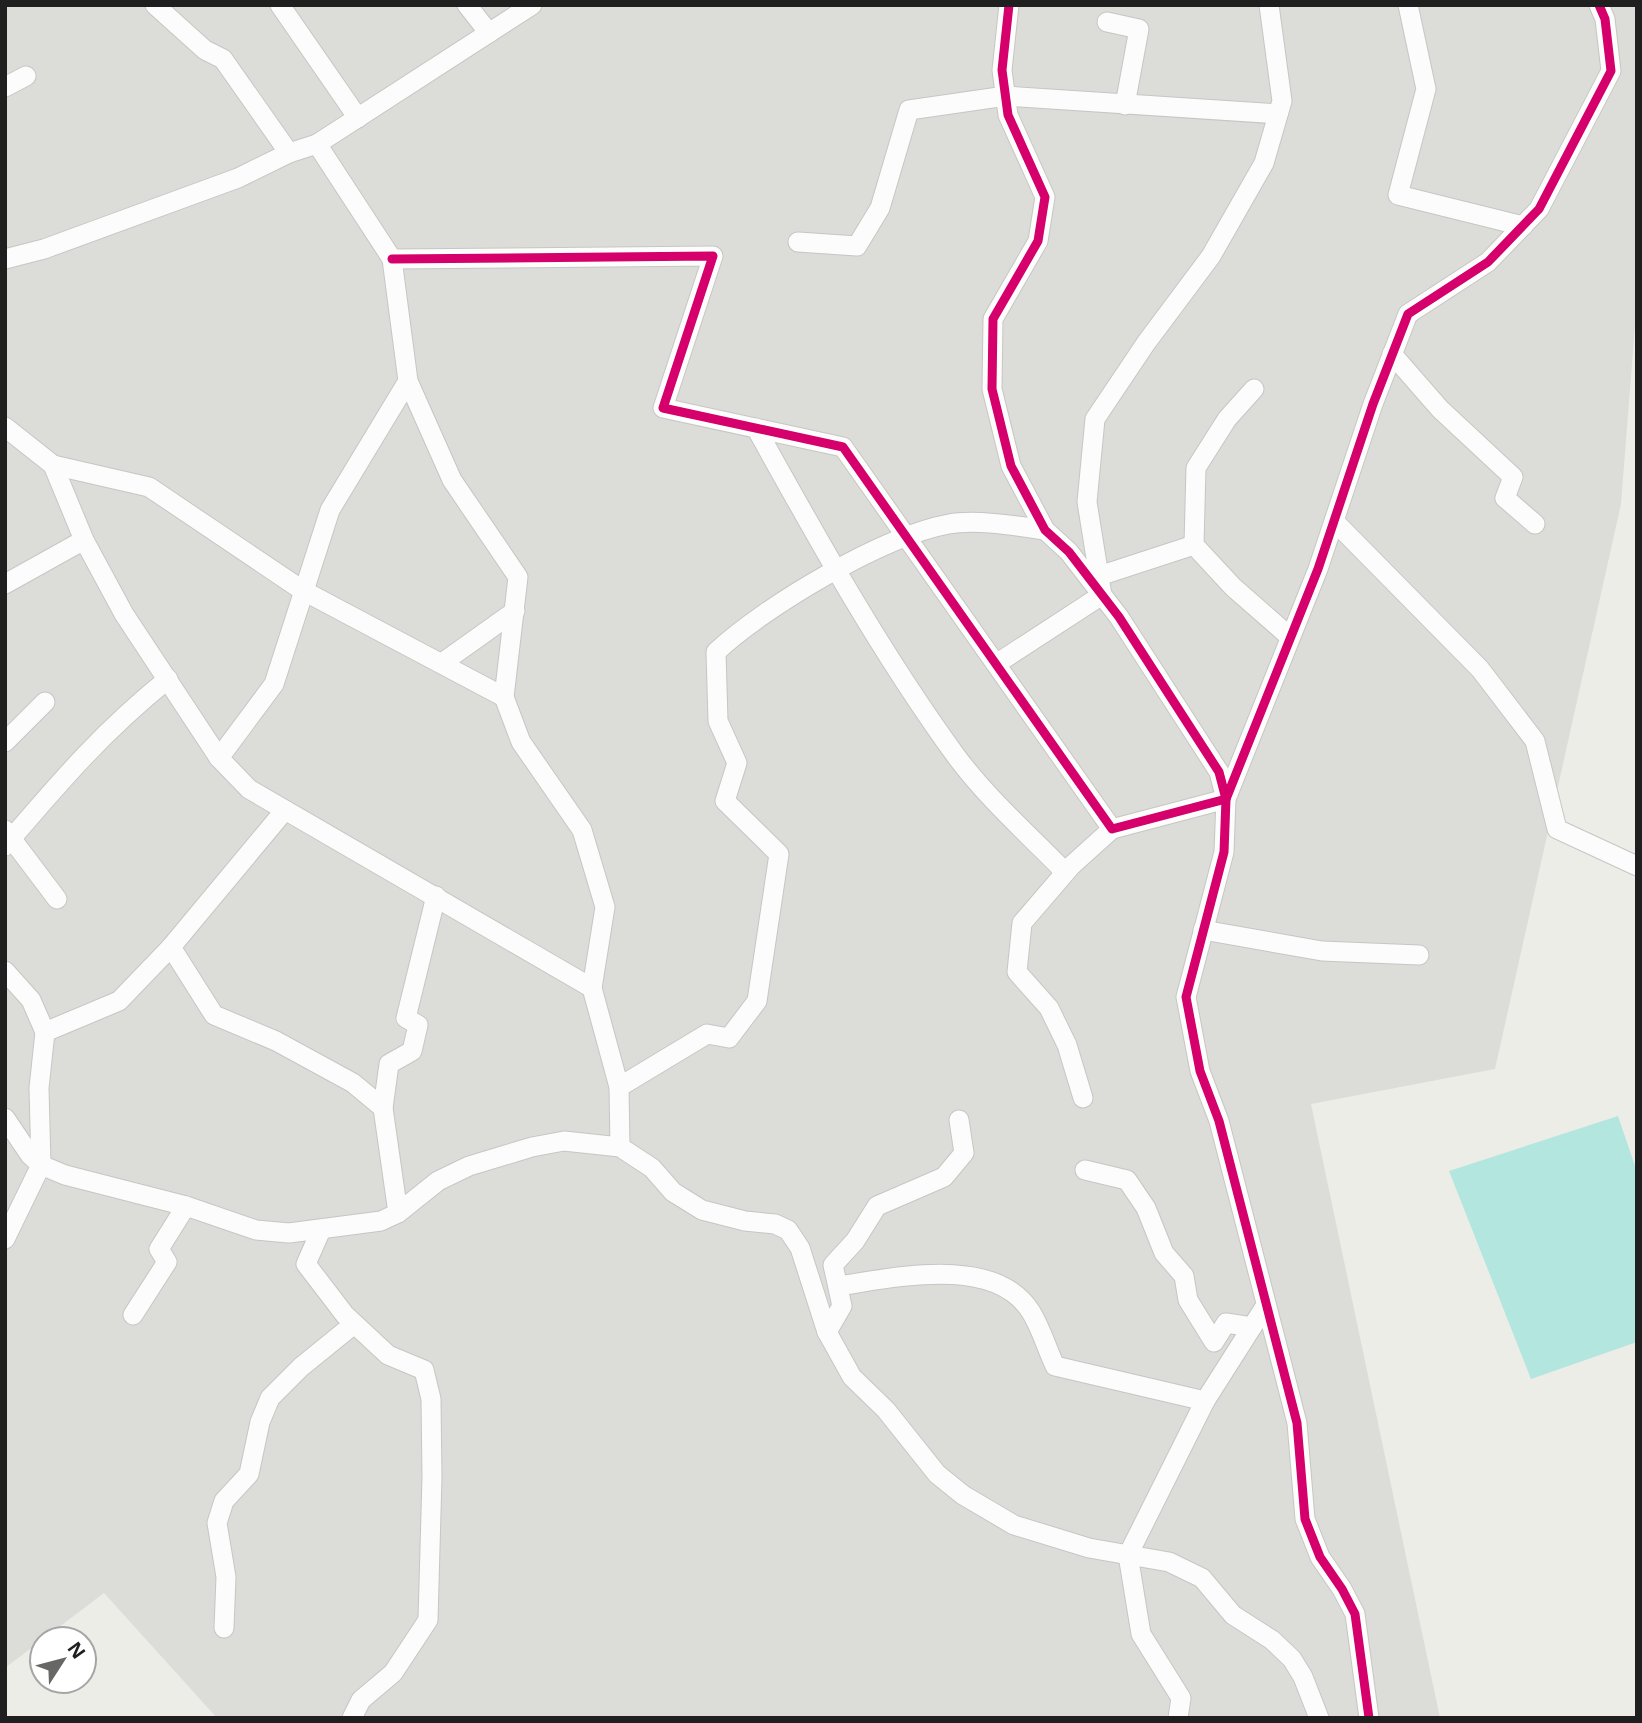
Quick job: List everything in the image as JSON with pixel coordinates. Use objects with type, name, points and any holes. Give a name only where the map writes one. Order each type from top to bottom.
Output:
[{"type":"street","points":[[155,5],[205,50],[223,59],[289,153]]},
{"type":"street","points":[[280,5],[358,118]]},
{"type":"street","points":[[467,5],[489,33]]},
{"type":"street","points":[[5,259],[44,250],[238,178],[289,153],[317,145],[532,5]]},
{"type":"street","points":[[1009,5],[1002,70],[1008,115],[1045,197],[1038,241],[993,319],[992,389],[1011,466],[1045,530],[1100,585],[1219,772],[1226,799],[1223,852],[1186,997],[1200,1070],[1219,1121],[1297,1423],[1305,1519],[1321,1558],[1342,1588],[1355,1614],[1369,1718]]},
{"type":"street","points":[[1100,585],[1087,502],[1095,419],[1146,342],[1211,256],[1264,163],[1282,101],[1269,5]]},
{"type":"street","points":[[1408,5],[1426,89],[1398,195],[1523,226]]},
{"type":"street","points":[[1226,799],[1334,521],[1408,314],[1488,262],[1539,209],[1611,71],[1605,19],[1599,5]]},
{"type":"street","points":[[1107,22],[1139,29],[1125,105]]},
{"type":"street","points":[[5,87],[26,76]]},
{"type":"street","points":[[798,242],[857,246],[880,208],[909,110],[1006,96],[1278,114]]},
{"type":"street","points":[[317,145],[391,259],[408,381],[452,480],[518,578],[504,698],[521,742],[582,830],[605,907],[593,988],[619,1087],[620,1147]]},
{"type":"street","points":[[391,259],[713,256],[663,408],[844,447],[1112,829]]},
{"type":"street","points":[[1392,355],[1440,408],[1513,477],[1505,498],[1535,524]]},
{"type":"street","points":[[219,758],[274,684],[302,590],[330,510],[408,381]]},
{"type":"street","points":[[1254,389],[1227,419],[1196,468],[1194,545],[1233,587],[1290,637]]},
{"type":"street","points":[[5,427],[53,465],[149,487],[302,590],[504,698]]},
{"type":"street","points":[[756,428],[837,572],[957,758],[1004,814],[1065,872]]},
{"type":"street","points":[[53,465],[84,540],[124,614],[219,758],[249,789],[593,988]]},
{"type":"street","points":[[1334,521],[1480,670],[1535,741],[1557,828],[1637,866]]},
{"type":"street","points":[[619,1087],[707,1034],[729,1038],[757,1001],[779,854],[725,802],[737,763],[718,720],[716,652],[739,630],[906,535],[952,523],[1045,530]]},
{"type":"street","points":[[5,584],[84,540]]},
{"type":"street","points":[[996,664],[1100,585],[1194,545]]},
{"type":"street","points":[[442,663],[515,611]]},
{"type":"street","points":[[57,899],[7,838],[119,718],[168,679]]},
{"type":"street","points":[[5,742],[45,702]]},
{"type":"street","points":[[1083,1098],[1067,1045],[1049,1008],[1017,972],[1022,923],[1065,872],[1112,829],[1226,799]]},
{"type":"street","points":[[45,1032],[120,1001],[171,947],[285,810]]},
{"type":"street","points":[[398,1213],[383,1108],[389,1064],[412,1051],[418,1025],[406,1018],[436,896]]},
{"type":"street","points":[[1203,930],[1321,951],[1419,955]]},
{"type":"street","points":[[171,947],[214,1015],[276,1041],[353,1083],[383,1108]]},
{"type":"street","points":[[5,971],[31,1000],[45,1032],[39,1088],[41,1165],[5,1239]]},
{"type":"street","points":[[5,1118],[41,1165],[65,1175],[186,1206],[256,1230],[289,1233],[381,1221],[398,1213],[438,1181],[469,1166],[519,1151],[564,1141],[620,1147],[652,1168],[673,1192],[702,1210],[745,1221],[775,1224],[789,1230],[800,1248],[827,1332],[852,1377],[886,1410],[937,1474],[963,1495],[1014,1525],[1089,1548],[1169,1562],[1202,1578],[1233,1615],[1272,1640],[1292,1660],[1303,1677],[1319,1718]]},
{"type":"street","points":[[827,1332],[842,1306],[833,1265],[855,1241],[877,1206],[944,1177],[964,1153],[959,1121]]},
{"type":"street","points":[[1085,1171],[1127,1180],[1146,1208],[1164,1254],[1184,1276],[1188,1300],[1214,1342],[1226,1322],[1252,1326]]},
{"type":"street","points":[[133,1315],[167,1262],[159,1249],[186,1206]]},
{"type":"street","points":[[321,1230],[306,1264],[354,1324],[388,1355],[424,1370],[431,1399],[428,1620],[393,1673],[361,1700],[352,1718]]},
{"type":"street","points":[[838,1286],[923,1274],[982,1278],[1010,1290],[1031,1311],[1055,1366],[1205,1401]]},
{"type":"street","points":[[1178,1718],[1181,1698],[1141,1634],[1128,1555],[1205,1401],[1266,1304]]},
{"type":"street","points":[[224,1628],[226,1577],[217,1523],[224,1501],[249,1474],[260,1422],[270,1398],[301,1367],[354,1324]]},
{"type":"shaded area","points":[[5,5],[1637,5],[1637,300],[1621,504],[1495,1069],[1311,1104],[1440,1718],[217,1718],[104,1593],[62,1625],[28,1625],[28,1651],[5,1668]]},
{"type":"shaded area","points":[[1618,1116],[1637,1172],[1637,1342],[1531,1379],[1449,1171]]},
{"type":"cycle path","points":[[1009,5],[1002,70],[1008,115],[1045,197],[1038,241],[993,319],[992,389],[1011,466],[1045,530],[1069,552],[1119,617],[1219,772],[1226,799],[1224,852],[1186,997],[1200,1071],[1219,1121],[1297,1423],[1305,1519],[1320,1557],[1355,1614],[1369,1718]]},
{"type":"cycle path","points":[[392,259],[713,256],[663,408],[843,447],[1112,829],[1226,799],[1318,569],[1373,404],[1408,314],[1488,262],[1539,209],[1611,71],[1605,19],[1599,5]]}]
